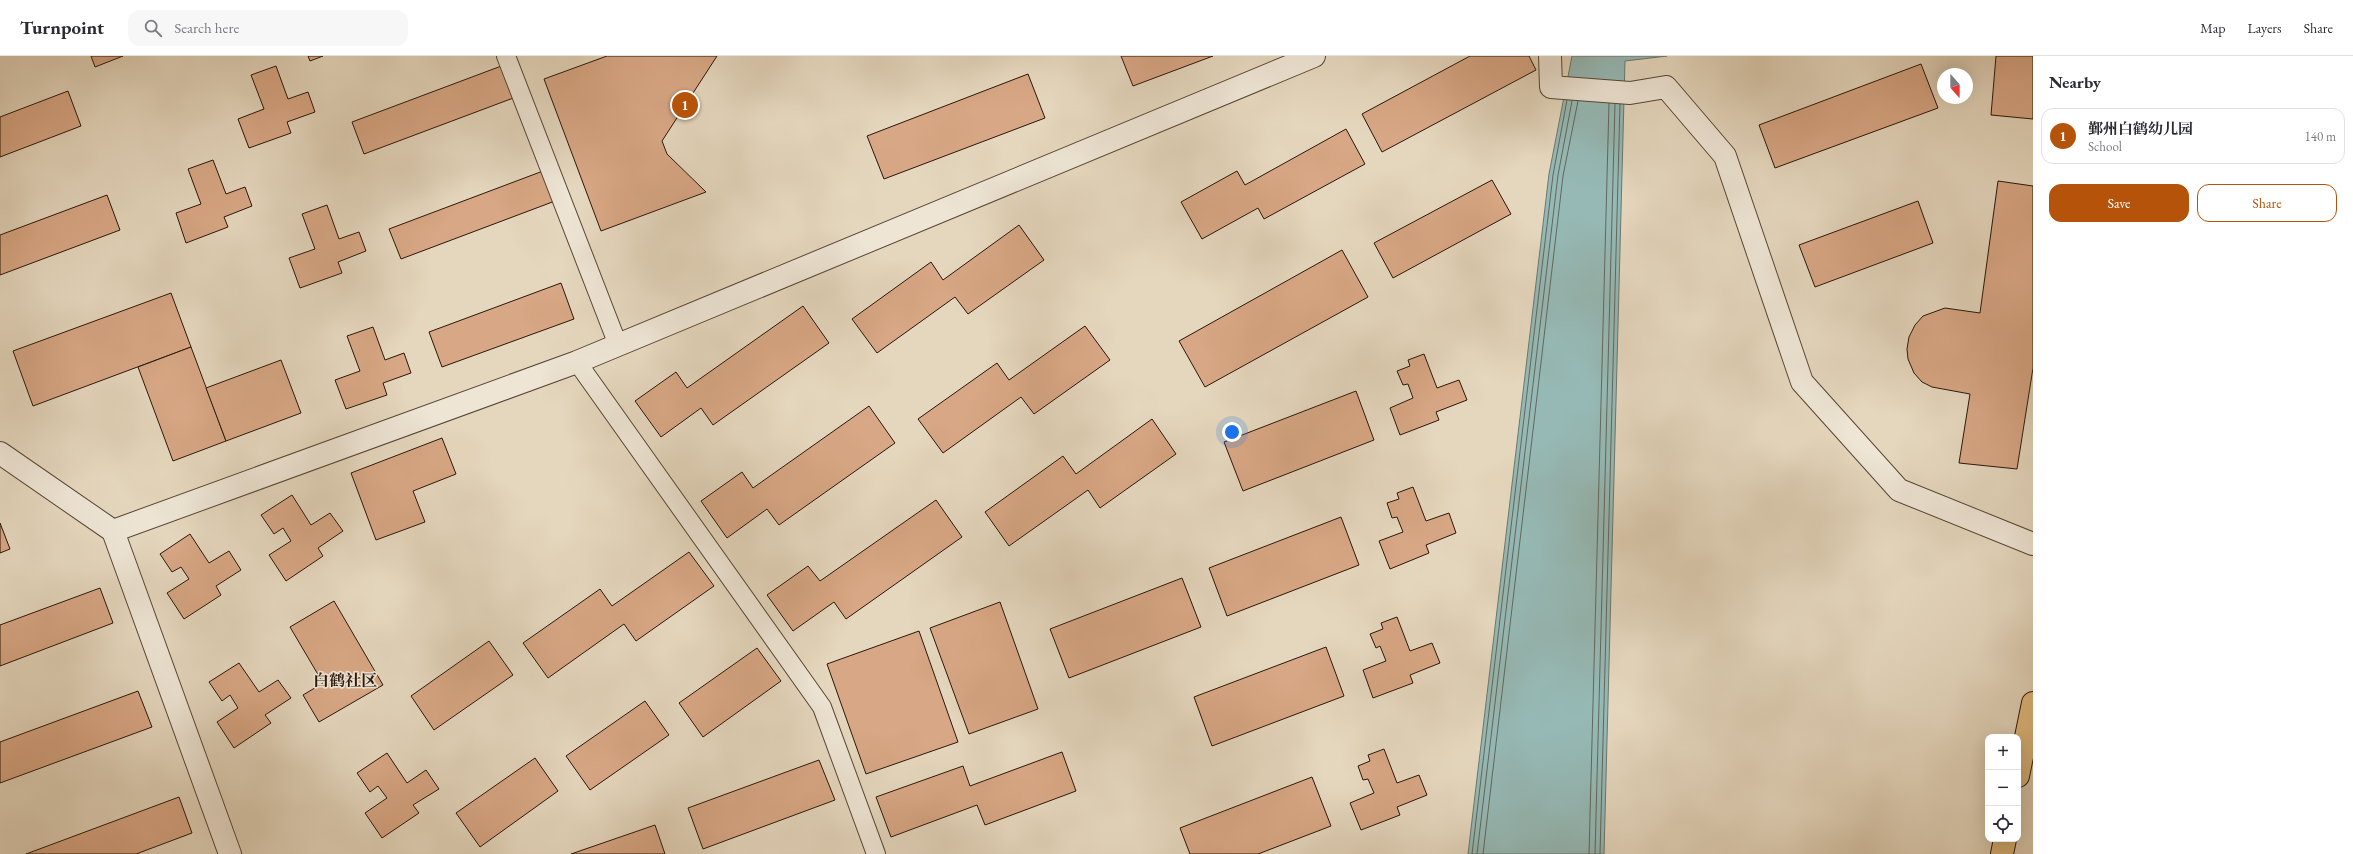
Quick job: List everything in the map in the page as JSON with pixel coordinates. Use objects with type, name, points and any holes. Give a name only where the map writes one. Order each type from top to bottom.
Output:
[{"type":"main road","points":[[2019,770],[2033,704]]},
{"type":"main road","points":[[2002,854],[2004,842]]},
{"type":"street","points":[[113,531],[577,362],[1314,56]]},
{"type":"street","points":[[1550,56],[1551,87],[1630,92],[1666,87],[1724,156],[1802,382],[1899,490],[2033,544]]},
{"type":"street","points":[[0,453],[113,531],[230,854]]},
{"type":"lane","points":[[506,56],[618,345]]},
{"type":"lane","points":[[577,362],[822,707],[876,854]]},
{"type":"water","points":[[1572,56],[1667,56],[1625,61],[1604,854],[1468,854],[1549,174]]},
{"type":"building","points":[[91,56],[123,56],[95,67]]},
{"type":"building","points":[[308,56],[323,56],[310,61]]},
{"type":"building","points":[[607,56],[717,56],[662,141],[667,154],[706,192],[601,231],[544,79]]},
{"type":"building","points":[[1121,56],[1213,56],[1133,86]]},
{"type":"building","points":[[1470,56],[1529,56],[1536,70],[1382,152],[1362,114]]},
{"type":"building","points":[[1996,56],[2033,56],[2033,119],[1991,115]]},
{"type":"building","points":[[1921,64],[1938,108],[1775,168],[1759,125]]},
{"type":"building","points":[[504,65],[516,97],[364,154],[352,122]]},
{"type":"building","points":[[276,66],[288,99],[308,92],[315,112],[287,122],[291,133],[249,148],[238,119],[264,109],[251,75]]},
{"type":"building","points":[[1028,74],[1045,118],[884,179],[867,136]]},
{"type":"building","points":[[68,91],[81,126],[0,157],[0,117]]},
{"type":"building","points":[[1346,129],[1365,164],[1264,219],[1258,208],[1202,239],[1181,202],[1237,171],[1245,185]]},
{"type":"building","points":[[213,160],[226,194],[245,187],[252,206],[224,217],[228,227],[186,243],[176,213],[201,204],[188,169]]},
{"type":"building","points":[[543,171],[555,201],[401,259],[389,229]]},
{"type":"building","points":[[1492,180],[1511,214],[1393,278],[1374,243]]},
{"type":"building","points":[[1998,181],[2033,186],[2033,368],[2017,469],[1959,463],[1970,394],[1932,387],[1922,382],[1914,373],[1908,359],[1907,349],[1909,337],[1915,325],[1923,316],[1945,308],[1980,313]]},
{"type":"building","points":[[107,195],[120,230],[0,275],[0,235]]},
{"type":"building","points":[[1918,201],[1933,243],[1815,287],[1799,245]]},
{"type":"building","points":[[327,205],[339,239],[359,232],[366,251],[338,262],[342,273],[300,288],[289,258],[315,249],[302,214]]},
{"type":"building","points":[[1019,225],[1044,260],[968,314],[955,297],[877,353],[852,319],[931,262],[943,280]]},
{"type":"building","points":[[1342,250],[1368,297],[1205,387],[1179,341]]},
{"type":"building","points":[[561,283],[574,319],[442,367],[429,332]]},
{"type":"building","points":[[171,293],[191,347],[33,406],[13,351]]},
{"type":"building","points":[[803,306],[829,343],[713,425],[701,408],[661,437],[635,401],[676,372],[687,388]]},
{"type":"building","points":[[1085,326],[1110,360],[1034,414],[1021,397],[943,453],[918,419],[997,363],[1009,380]]},
{"type":"building","points":[[373,327],[385,360],[404,353],[411,373],[383,383],[387,395],[346,409],[335,380],[360,371],[347,336]]},
{"type":"building","points":[[191,347],[226,441],[173,461],[138,367]]},
{"type":"building","points":[[1424,354],[1437,388],[1459,380],[1467,400],[1436,412],[1439,420],[1400,435],[1390,408],[1413,398],[1408,384],[1403,385],[1397,371],[1410,366],[1408,360]]},
{"type":"building","points":[[281,360],[301,413],[226,441],[206,388]]},
{"type":"building","points":[[1356,391],[1374,440],[1243,491],[1224,442]]},
{"type":"building","points":[[869,406],[895,443],[779,525],[767,509],[727,538],[701,501],[742,472],[753,488]]},
{"type":"building","points":[[1152,419],[1176,454],[1100,508],[1088,490],[1009,546],[985,512],[1063,456],[1076,474]]},
{"type":"building","points":[[442,438],[456,474],[413,491],[425,522],[376,540],[351,473]]},
{"type":"building","points":[[1413,487],[1426,521],[1449,513],[1456,533],[1426,545],[1429,553],[1390,569],[1379,541],[1403,532],[1397,517],[1392,518],[1387,503],[1399,499],[1397,493]]},
{"type":"building","points":[[292,495],[311,525],[330,513],[343,531],[318,548],[323,556],[286,581],[269,555],[291,541],[283,528],[274,534],[261,515]]},
{"type":"building","points":[[936,500],[962,537],[846,619],[834,602],[793,631],[767,595],[808,566],[820,581]]},
{"type":"building","points":[[1341,517],[1359,565],[1227,616],[1209,568]]},
{"type":"building","points":[[0,523],[10,549],[0,553]]},
{"type":"building","points":[[190,534],[209,563],[229,551],[241,570],[216,586],[221,595],[184,619],[167,593],[189,579],[181,567],[172,572],[160,554]]},
{"type":"building","points":[[689,552],[714,586],[636,641],[624,624],[548,678],[523,643],[600,589],[612,606]]},
{"type":"building","points":[[1182,578],[1201,627],[1069,678],[1050,629]]},
{"type":"building","points":[[100,588],[113,623],[0,666],[0,625]]},
{"type":"building","points":[[334,601],[383,685],[319,722],[303,695],[323,683],[290,627]]},
{"type":"building","points":[[1000,602],[1038,709],[969,734],[930,628]]},
{"type":"building","points":[[1397,617],[1410,651],[1432,643],[1440,663],[1410,675],[1413,683],[1373,698],[1363,670],[1386,661],[1380,646],[1376,648],[1370,634],[1383,629],[1381,623]]},
{"type":"building","points":[[919,631],[958,742],[866,774],[827,664]]},
{"type":"building","points":[[489,641],[513,675],[434,730],[411,696]]},
{"type":"building","points":[[1326,647],[1344,696],[1212,746],[1194,697]]},
{"type":"building","points":[[757,648],[781,681],[703,737],[679,703]]},
{"type":"building","points":[[239,663],[259,692],[278,680],[291,698],[265,715],[271,723],[234,748],[217,722],[238,708],[230,695],[222,701],[209,682]]},
{"type":"building","points":[[138,691],[152,727],[0,783],[0,742]]},
{"type":"building","points":[[645,701],[669,735],[590,790],[566,756]]},
{"type":"building","points":[[1384,749],[1397,783],[1419,775],[1427,795],[1397,807],[1400,815],[1361,830],[1350,803],[1374,793],[1368,779],[1363,780],[1358,766],[1370,761],[1368,755]]},
{"type":"building","points":[[1062,752],[1076,791],[985,825],[977,805],[891,837],[876,797],[963,766],[970,786]]},
{"type":"building","points":[[387,753],[407,783],[426,770],[439,789],[413,805],[419,813],[382,838],[365,813],[387,798],[378,786],[370,792],[357,773]]},
{"type":"building","points":[[535,758],[558,791],[480,847],[456,813]]},
{"type":"building","points":[[819,760],[835,800],[703,849],[688,808]]},
{"type":"building","points":[[1312,777],[1331,826],[1258,854],[1190,854],[1180,828]]},
{"type":"building","points":[[179,797],[192,833],[136,854],[26,854]]},
{"type":"building","points":[[655,825],[665,854],[571,854]]},
{"type":"place","name":"鄞州白鹤幼儿园","points":[[685,105]]},
{"type":"district","name":"白鹤社区","points":[[345,680]]}]
